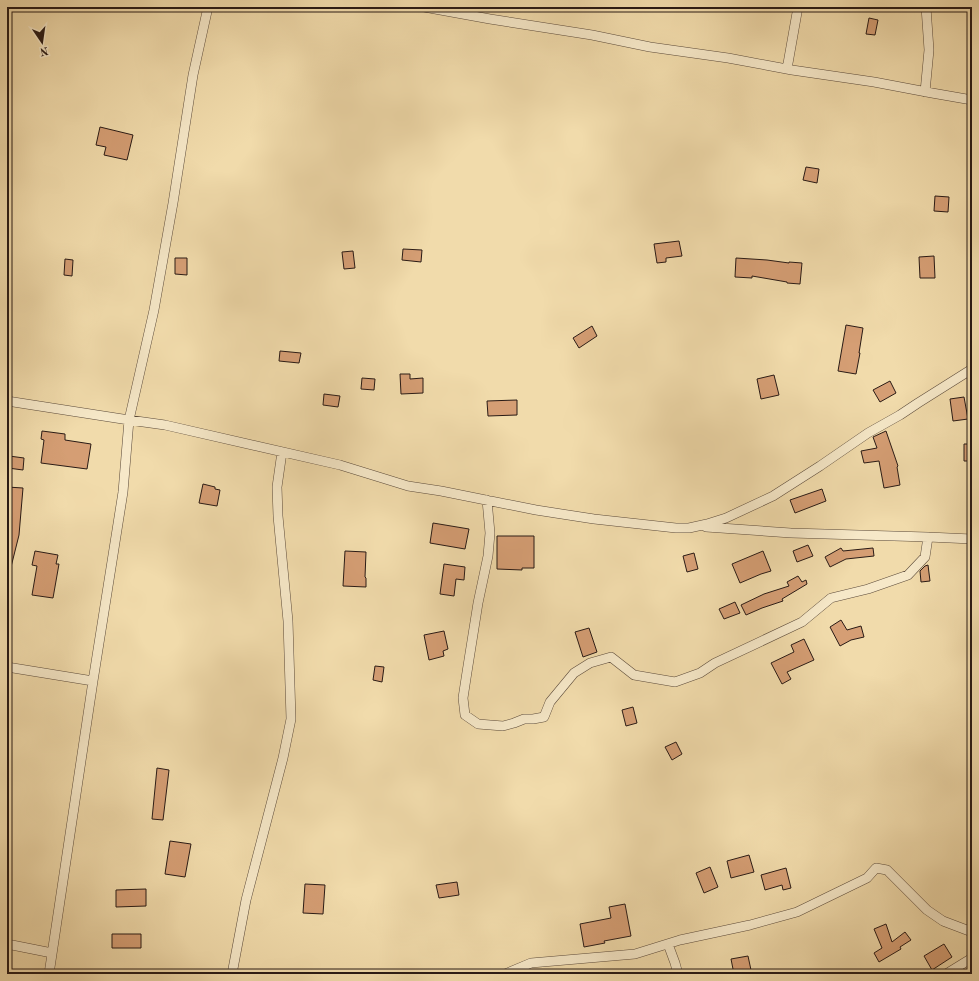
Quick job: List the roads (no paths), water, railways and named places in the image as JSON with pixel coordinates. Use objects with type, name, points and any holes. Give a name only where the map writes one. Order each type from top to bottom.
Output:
[{"type":"street","points":[[49,974],[123,492],[129,420],[154,310],[173,203],[193,74],[208,7]]},
{"type":"street","points":[[424,7],[592,35],[650,47],[874,82],[972,100]]},
{"type":"street","points":[[788,69],[798,7]]},
{"type":"street","points":[[925,92],[929,50],[926,7]]},
{"type":"street","points":[[7,400],[129,420],[165,424],[282,452],[340,464],[408,486],[536,510],[594,519],[676,528],[689,528],[726,518],[773,496],[868,433],[900,415],[972,369]]},
{"type":"street","points":[[232,974],[246,900],[283,758],[291,719],[288,621],[278,516],[277,487],[282,452]]},
{"type":"street","points":[[487,500],[490,533],[488,556],[478,603],[464,698],[466,715],[478,724],[503,726],[524,719],[544,717],[550,702],[574,673],[590,663],[611,657],[634,675],[675,682],[700,673],[715,663],[802,622],[832,598],[868,589],[908,575],[925,558],[928,537]]},
{"type":"street","points":[[699,526],[791,533],[972,539]]},
{"type":"street","points":[[7,667],[93,681]]},
{"type":"street","points":[[504,974],[531,963],[634,954],[680,940],[750,925],[797,912],[867,878],[876,868],[887,870],[927,910],[943,921],[972,932]]},
{"type":"street","points":[[7,944],[52,953]]},
{"type":"street","points":[[668,944],[678,974]]},
{"type":"street","points":[[946,974],[972,958]]}]
